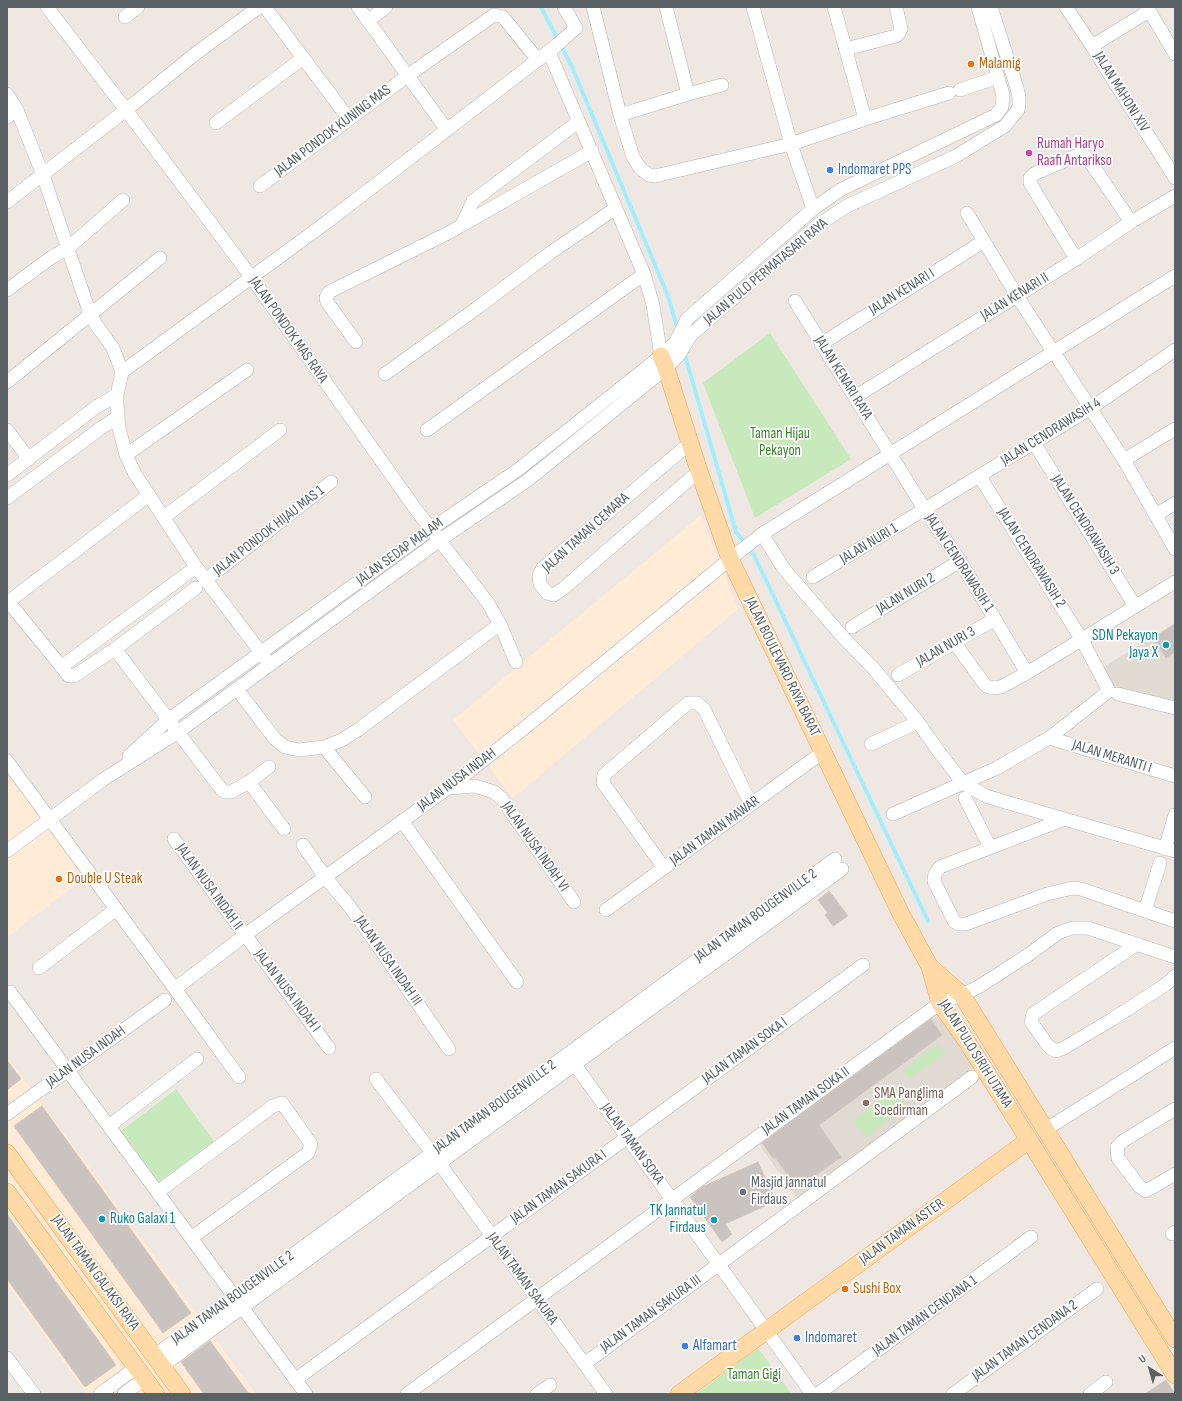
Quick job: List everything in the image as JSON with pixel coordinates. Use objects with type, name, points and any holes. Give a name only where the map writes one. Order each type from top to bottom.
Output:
[{"type":"main road","name":"JALAN BOULEVARD RAYA BARAT","points":[[664,362],[699,471],[734,556],[823,752],[898,907],[930,967]]},
{"type":"main road","name":"JALAN PULO SIRIH UTAMA","points":[[930,967],[962,995],[1175,1339]]},
{"type":"main road","name":"JALAN PULO SIRIH UTAMA","points":[[930,967],[940,1003],[966,1040],[1175,1374]]},
{"type":"main road","name":"JALAN TAMAN ASTER","points":[[678,1394],[1029,1140]]},
{"type":"main road","name":"JALAN TAMAN GALAKSI RAYA","points":[[7,1153],[182,1394]]},
{"type":"main road","points":[[1056,1184],[1072,1174]]},
{"type":"main road","name":"JALAN TAMAN GALAKSI RAYA","points":[[7,1192],[156,1394]]},
{"type":"main road","points":[[53,1254],[71,1241]]},
{"type":"street","name":"JALAN PONDOK MAS RAYA","points":[[47,7],[252,278],[343,408],[431,529],[488,603],[500,624],[516,662]]},
{"type":"street","points":[[125,17],[138,7]]},
{"type":"street","points":[[7,202],[126,110],[195,54],[259,7]]},
{"type":"street","points":[[265,7],[350,119]]},
{"type":"street","points":[[358,7],[447,130]]},
{"type":"street","points":[[368,21],[386,7]]},
{"type":"street","points":[[122,372],[252,278],[447,130],[570,34],[576,27],[564,7]]},
{"type":"street","points":[[593,7],[620,115],[633,157],[636,164],[644,172],[652,176],[791,144],[998,77]]},
{"type":"street","points":[[666,7],[688,94]]},
{"type":"street","points":[[753,7],[791,144],[813,209]]},
{"type":"street","points":[[834,7],[865,119]]},
{"type":"street","points":[[846,49],[896,36],[901,29],[896,7]]},
{"type":"street","name":"JALAN PULO PERMATASARI RAYA","points":[[688,318],[813,209],[840,190],[996,115],[1001,110],[1003,102],[998,77],[978,7]]},
{"type":"street","name":"JALAN PULO PERMATASARI RAYA","points":[[691,335],[818,225],[847,206],[956,156],[1005,126],[1018,110],[1019,105],[1017,88],[991,7]]},
{"type":"street","name":"JALAN MAHONI XIV","points":[[1066,7],[1175,178]]},
{"type":"street","points":[[1092,46],[1148,9],[1175,54]]},
{"type":"street","name":"JALAN PONDOK KUNING MAS","points":[[260,186],[407,76],[494,15],[503,17],[538,60]]},
{"type":"street","points":[[553,48],[578,122],[592,151],[644,274],[653,305],[664,362]]},
{"type":"street","points":[[216,123],[303,58]]},
{"type":"street","points":[[620,115],[722,85]]},
{"type":"street","points":[[7,94],[12,113],[43,175],[90,314],[113,348],[122,372],[117,395],[118,417],[119,428],[126,455],[135,474],[196,567],[207,579],[270,665]]},
{"type":"street","points":[[462,224],[473,201],[578,122]]},
{"type":"street","points":[[356,342],[327,302],[326,298],[329,292],[452,232],[462,224],[592,151]]},
{"type":"street","points":[[1076,258],[1030,183],[1030,178],[1034,174],[1078,154],[1084,154],[1131,222]]},
{"type":"street","points":[[903,161],[909,177]]},
{"type":"street","name":"JALAN KENARI II","points":[[855,397],[1017,296],[1131,222],[1175,196]]},
{"type":"street","points":[[7,290],[52,257],[68,248],[123,200]]},
{"type":"street","points":[[385,374],[550,253],[616,208]]},
{"type":"street","points":[[967,213],[1017,296],[1124,460],[1175,549]]},
{"type":"street","name":"JALAN KENARI I","points":[[821,344],[984,241]]},
{"type":"street","points":[[7,382],[160,258]]},
{"type":"street","points":[[427,430],[644,274]]},
{"type":"street","name":"JALAN NUSA INDAH","points":[[175,989],[245,935],[448,788],[522,730],[758,537],[891,454],[1056,356],[1175,276]]},
{"type":"street","name":"JALAN KENARI RAYA","points":[[795,301],[891,454]]},
{"type":"street","name":"JALAN SEDAP MALAM","points":[[7,851],[104,779],[178,732],[440,540],[528,480],[664,362],[688,318]]},
{"type":"street","name":"JALAN SEDAP MALAM","points":[[104,779],[168,720],[260,652],[431,529],[519,469],[664,362],[678,356],[691,335]]},
{"type":"street","name":"JALAN CENDRAWASIH 4","points":[[925,510],[1091,408],[1175,350]]},
{"type":"street","points":[[126,455],[247,370]]},
{"type":"street","points":[[7,475],[96,407],[117,395]]},
{"type":"street","points":[[7,498],[118,417]]},
{"type":"street","points":[[1124,460],[1175,428]]},
{"type":"street","points":[[7,430],[29,459]]},
{"type":"street","points":[[164,517],[280,430]]},
{"type":"street","name":"JALAN TAMAN CEMARA","points":[[690,443],[543,568],[539,575],[540,584],[547,593],[554,595],[564,588],[699,471]]},
{"type":"street","name":"JALAN CENDRAWASIH 3","points":[[1034,443],[1135,606]]},
{"type":"street","name":"JALAN CENDRAWASIH 1","points":[[891,454],[925,510],[960,562],[1027,673]]},
{"type":"street","name":"JALAN CENDRAWASIH 2","points":[[980,476],[1082,640],[1109,691],[1049,738]]},
{"type":"street","name":"JALAN PONDOK HIJAU MAS 1","points":[[207,579],[331,482]]},
{"type":"street","points":[[148,494],[8,601],[61,667],[69,676],[74,676],[115,649],[196,588]]},
{"type":"street","points":[[1156,515],[1175,503]]},
{"type":"street","name":"JALAN NURI 1","points":[[813,578],[925,510]]},
{"type":"street","points":[[758,537],[842,636],[874,669],[918,722],[939,752],[964,783],[986,796],[1002,802],[1170,850],[1175,815]]},
{"type":"street","name":"JALAN NURI 2","points":[[852,628],[960,562]]},
{"type":"street","points":[[61,667],[196,567]]},
{"type":"street","points":[[954,642],[980,679],[988,687],[1001,687],[1082,640],[1175,582]]},
{"type":"street","name":"JALAN NURI 3","points":[[898,675],[995,619]]},
{"type":"street","points":[[243,697],[275,739],[285,747],[299,750],[324,746],[342,740],[359,729],[500,624]]},
{"type":"street","points":[[115,649],[221,789],[225,792],[231,792],[249,782],[269,767]]},
{"type":"street","points":[[1118,694],[1175,708]]},
{"type":"street","points":[[664,868],[603,783],[604,775],[688,703],[697,703],[704,709],[751,804]]},
{"type":"street","points":[[871,744],[918,722]]},
{"type":"street","points":[[893,814],[997,768],[1049,738]]},
{"type":"street","name":"JALAN MERANTI I","points":[[1049,738],[1175,776]]},
{"type":"street","points":[[324,746],[365,797]]},
{"type":"street","name":"JALAN TAMAN MAWAR","points":[[606,910],[823,752]]},
{"type":"street","points":[[7,761],[238,1077]]},
{"type":"street","points":[[249,782],[284,829]]},
{"type":"street","name":"JALAN NUSA INDAH VI","points":[[448,788],[475,786],[494,792],[502,799],[574,902]]},
{"type":"street","points":[[965,798],[990,847]]},
{"type":"street","points":[[1065,819],[945,864],[938,869],[935,874],[934,881],[952,918],[958,924],[966,924],[1047,894],[1073,888],[1082,889],[1175,921]]},
{"type":"street","points":[[402,822],[517,982]]},
{"type":"street","name":"JALAN NUSA INDAH II","points":[[174,839],[245,935]]},
{"type":"street","name":"JALAN NUSA INDAH III","points":[[303,845],[325,877],[350,907],[449,1049]]},
{"type":"street","points":[[1145,911],[1160,863]]},
{"type":"street","name":"JALAN TAMAN BOUGENVILLE 2","points":[[158,1361],[838,864]]},
{"type":"street","points":[[39,968],[116,909]]},
{"type":"street","name":"JALAN TAMAN SOKA II","points":[[407,1394],[940,1003],[962,995],[980,986],[1028,955],[1058,933],[1072,928],[1088,928],[1175,957]]},
{"type":"street","name":"JALAN NUSA INDAH I","points":[[245,935],[329,1048]]},
{"type":"street","points":[[1137,944],[1033,1014],[1031,1022],[1049,1046],[1056,1051],[1064,1048],[1165,985],[1175,976]]},
{"type":"street","name":"JALAN TAMAN SOKA I","points":[[627,1137],[863,965]]},
{"type":"street","points":[[10,992],[306,1394]]},
{"type":"street","name":"JALAN NUSA INDAH","points":[[7,1114],[165,1000]]},
{"type":"street","points":[[1045,1130],[1175,1048]]},
{"type":"street","points":[[109,1126],[197,1059]]},
{"type":"street","name":"JALAN TAMAN SOKA","points":[[571,1059],[812,1394]]},
{"type":"street","name":"JALAN TAMAN SAKURA III","points":[[584,1364],[972,1077]]},
{"type":"street","points":[[376,1079],[435,1158]]},
{"type":"street","points":[[158,1192],[273,1106],[282,1103],[311,1144],[308,1153],[191,1238]]},
{"type":"street","points":[[1175,1109],[1123,1141],[1117,1147],[1118,1158],[1139,1186],[1146,1190],[1156,1186],[1175,1174]]},
{"type":"street","name":"JALAN TAMAN SAKURA I","points":[[295,1380],[627,1137]]},
{"type":"street","name":"JALAN TAMAN SAKURA","points":[[435,1158],[606,1394]]},
{"type":"street","name":"JALAN TAMAN CENDANA 1","points":[[818,1394],[1031,1238]]},
{"type":"street","name":"JALAN TAMAN CENDANA 2","points":[[953,1394],[1097,1289]]},
{"type":"street","points":[[9,1364],[34,1394]]},
{"type":"street","points":[[100,1394],[141,1373]]},
{"type":"street","points":[[124,1394],[141,1373]]},
{"type":"street","points":[[1090,1394],[1106,1382]]},
{"type":"street","points":[[537,1394],[550,1385]]},
{"type":"shaded area","points":[[701,515],[738,609],[513,798],[453,720]]},
{"type":"shaded area","points":[[1175,623],[1175,701],[1114,686],[1102,668]]},
{"type":"shaded area","points":[[7,767],[87,876],[7,937]]},
{"type":"shaded area","name":"SMA Panglima Soedirman","points":[[937,1006],[977,1066],[797,1198],[756,1140]]},
{"type":"shaded area","points":[[7,1056],[256,1394],[87,1394],[7,1284]]},
{"type":"green space","name":"Taman Hijau Pekayon","points":[[770,333],[851,459],[755,518],[703,383]]},
{"type":"green space","points":[[938,1044],[944,1054],[909,1079],[903,1070]]},
{"type":"green space","points":[[176,1089],[214,1141],[159,1182],[121,1131]]},
{"type":"green space","points":[[895,1089],[908,1106],[866,1137],[853,1120]]},
{"type":"green space","name":"Taman Gigi","points":[[758,1348],[792,1394],[696,1394]]},
{"type":"building","name":"SDN Pekayon Jaya X","points":[[1175,624],[1175,652],[1166,658],[1153,638]]},
{"type":"building","points":[[829,891],[848,916],[833,926],[825,915],[828,913],[818,900]]},
{"type":"building","points":[[931,1019],[942,1035],[819,1125],[841,1157],[797,1188],[775,1157],[773,1158],[762,1143]]},
{"type":"building","points":[[7,1060],[21,1079],[7,1090]]},
{"type":"building","name":"Ruko Galaxi 1","points":[[42,1106],[191,1313],[163,1333],[14,1126]]},
{"type":"building","name":"Masjid Jannatul Firdaus","points":[[758,1162],[776,1201],[725,1224],[732,1234],[722,1242],[690,1197],[702,1187]]},
{"type":"building","points":[[7,1214],[116,1365],[85,1387],[7,1279]]},
{"type":"building","points":[[210,1341],[249,1394],[204,1394],[181,1362]]},
{"type":"building","points":[[1166,1380],[1175,1394],[1145,1394]]},
{"type":"waterway","points":[[541,7],[572,67],[668,296],[678,330]]},
{"type":"waterway","points":[[684,352],[736,532],[754,555],[928,921]]},
{"type":"place","name":"Malamig","points":[[971,64]]},
{"type":"place","name":"Rumah Haryo Raafi Antarikso","points":[[1029,153]]},
{"type":"place","name":"Indomaret PPS","points":[[830,170]]},
{"type":"place","name":"SDN Pekayon Jaya X","points":[[1166,645]]},
{"type":"place","name":"Double U Steak","points":[[59,879]]},
{"type":"place","name":"SMA Panglima Soedirman","points":[[866,1103]]},
{"type":"place","name":"Masjid Jannatul Firdaus","points":[[743,1192]]},
{"type":"place","name":"Ruko Galaxi 1","points":[[102,1219]]},
{"type":"place","name":"TK Jannatul Firdaus","points":[[714,1220]]},
{"type":"place","name":"Sushi Box","points":[[845,1289]]},
{"type":"place","name":"Indomaret","points":[[797,1338]]},
{"type":"place","name":"Alfamart","points":[[685,1346]]}]
